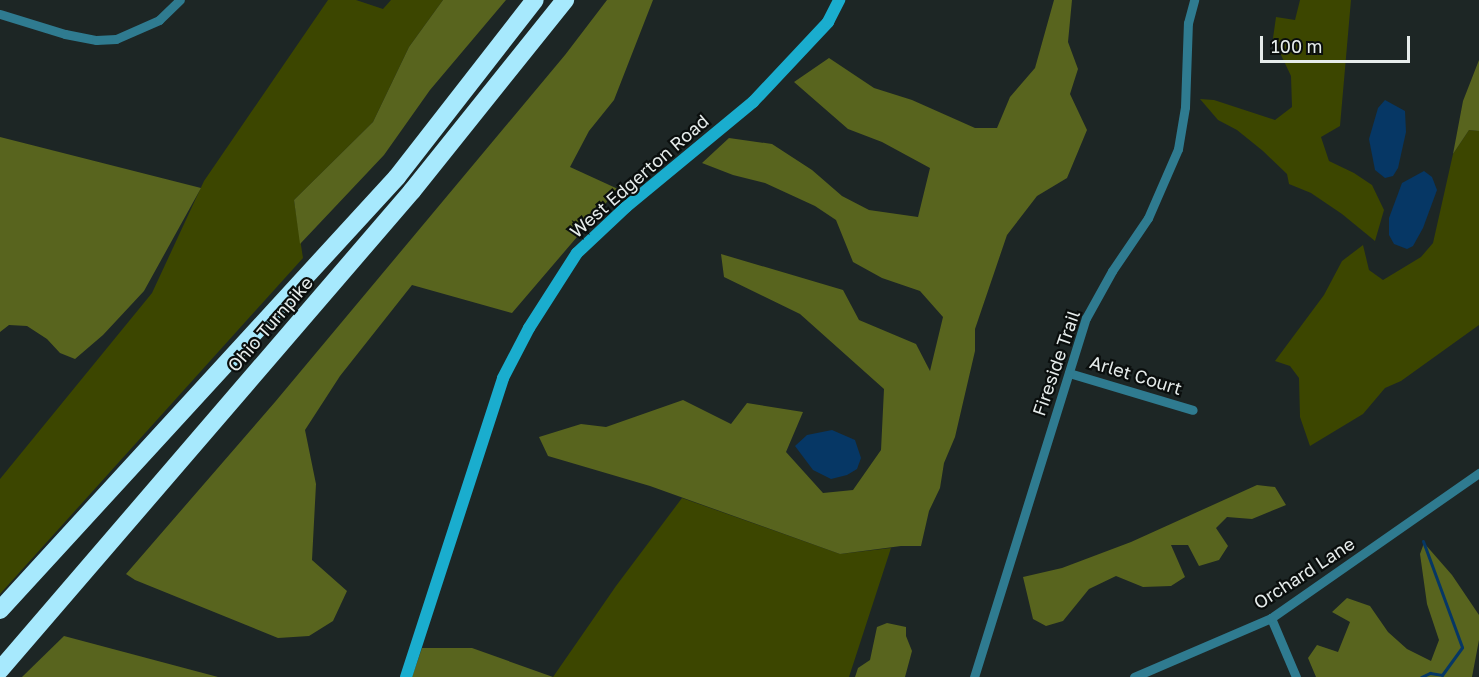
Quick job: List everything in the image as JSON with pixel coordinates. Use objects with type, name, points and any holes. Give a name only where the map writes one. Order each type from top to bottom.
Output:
[{"type":"highway","name":"Ohio Turnpike","points":[[0,610],[397,177],[535,0]]},
{"type":"highway","name":"Ohio Turnpike","points":[[0,670],[412,191],[565,0]]},
{"type":"street","points":[[0,14],[64,34],[96,40],[116,39],[159,21],[180,0]]},
{"type":"street","name":"West Edgerton Road","points":[[406,677],[503,378],[529,328],[577,253],[626,207],[753,102],[828,21],[839,0]]},
{"type":"street","name":"Fireside Trail","points":[[974,677],[1086,318],[1112,271],[1148,218],[1178,150],[1185,107],[1188,23],[1194,0]]},
{"type":"street","name":"Arlet Court","points":[[1069,372],[1193,410]]},
{"type":"street","name":"Orchard Lane","points":[[1134,677],[1271,618],[1479,473]]},
{"type":"street","points":[[1271,618],[1296,677]]},
{"type":"green space","points":[[328,0],[356,0],[383,9],[391,0],[443,0],[409,47],[373,122],[294,200],[303,258],[0,594],[0,479],[152,293],[204,181]]},
{"type":"green space","points":[[443,0],[506,0],[430,90],[384,155],[300,244],[294,200],[373,122],[409,47]]},
{"type":"green space","points":[[607,0],[653,0],[614,100],[589,131],[570,167],[618,189],[512,313],[412,285],[340,376],[305,430],[316,484],[312,560],[347,591],[333,621],[309,636],[278,638],[135,580],[126,574],[275,402],[565,55]]},
{"type":"green space","points":[[1054,0],[1072,0],[1068,42],[1078,69],[1070,94],[1087,130],[1067,178],[1037,196],[1007,235],[975,329],[975,351],[955,437],[944,463],[940,488],[929,511],[921,546],[901,546],[840,554],[650,486],[548,456],[539,437],[581,424],[606,427],[683,400],[731,424],[747,403],[803,412],[786,452],[823,493],[853,490],[881,450],[884,389],[800,314],[724,277],[721,254],[843,290],[859,320],[916,344],[930,371],[943,317],[920,291],[882,278],[853,262],[836,220],[815,206],[765,183],[733,175],[702,163],[729,138],[772,144],[812,170],[842,196],[869,210],[918,217],[930,168],[882,142],[848,129],[794,82],[829,58],[874,88],[912,100],[975,128],[997,128],[1010,97],[1035,68]]},
{"type":"green space","points":[[1300,0],[1351,0],[1340,126],[1321,137],[1329,161],[1372,185],[1384,210],[1375,241],[1311,193],[1289,184],[1287,174],[1263,151],[1237,130],[1218,120],[1200,99],[1214,100],[1275,120],[1292,107],[1291,76],[1273,38],[1276,17],[1295,20]]},
{"type":"green space","points":[[1479,60],[1479,131],[1469,130],[1453,154],[1463,101]]},
{"type":"green space","points":[[1469,130],[1479,131],[1479,325],[1401,381],[1385,388],[1363,414],[1310,446],[1300,417],[1299,378],[1290,366],[1275,361],[1324,295],[1342,261],[1363,245],[1369,270],[1383,280],[1421,257],[1433,243],[1453,154]]},
{"type":"green space","points":[[0,137],[201,188],[144,291],[103,335],[75,359],[60,353],[47,339],[27,326],[9,325],[0,332]]},
{"type":"green space","points":[[1257,485],[1275,487],[1286,505],[1252,519],[1227,517],[1216,528],[1228,546],[1219,560],[1199,566],[1188,545],[1171,545],[1185,577],[1171,586],[1143,587],[1116,576],[1089,589],[1063,621],[1046,626],[1033,619],[1023,577],[1062,568],[1131,542]]},
{"type":"green space","points":[[682,498],[840,554],[891,548],[849,677],[553,677],[616,586]]},
{"type":"green space","points":[[1424,543],[1452,575],[1479,615],[1479,640],[1472,677],[1316,677],[1308,658],[1317,645],[1338,652],[1350,622],[1332,612],[1347,598],[1370,606],[1388,632],[1407,649],[1431,661],[1439,640],[1427,604],[1420,554]]},
{"type":"green space","points":[[887,623],[906,627],[906,636],[912,651],[905,677],[855,677],[858,668],[870,660],[877,627]]},
{"type":"green space","points":[[64,636],[218,677],[22,677]]},
{"type":"green space","points":[[422,648],[472,648],[553,677],[412,677]]},
{"type":"water","points":[[1385,100],[1405,111],[1406,132],[1398,168],[1393,176],[1385,178],[1375,170],[1369,139],[1378,108]]},
{"type":"water","points":[[1424,171],[1432,177],[1437,190],[1423,228],[1413,246],[1407,249],[1394,244],[1389,235],[1389,218],[1402,183]]},
{"type":"water","points":[[832,430],[855,440],[861,458],[857,469],[847,475],[831,479],[813,470],[795,446],[807,435]]},
{"type":"waterway","points":[[1421,677],[1430,673],[1442,675],[1462,647],[1423,541]]}]
